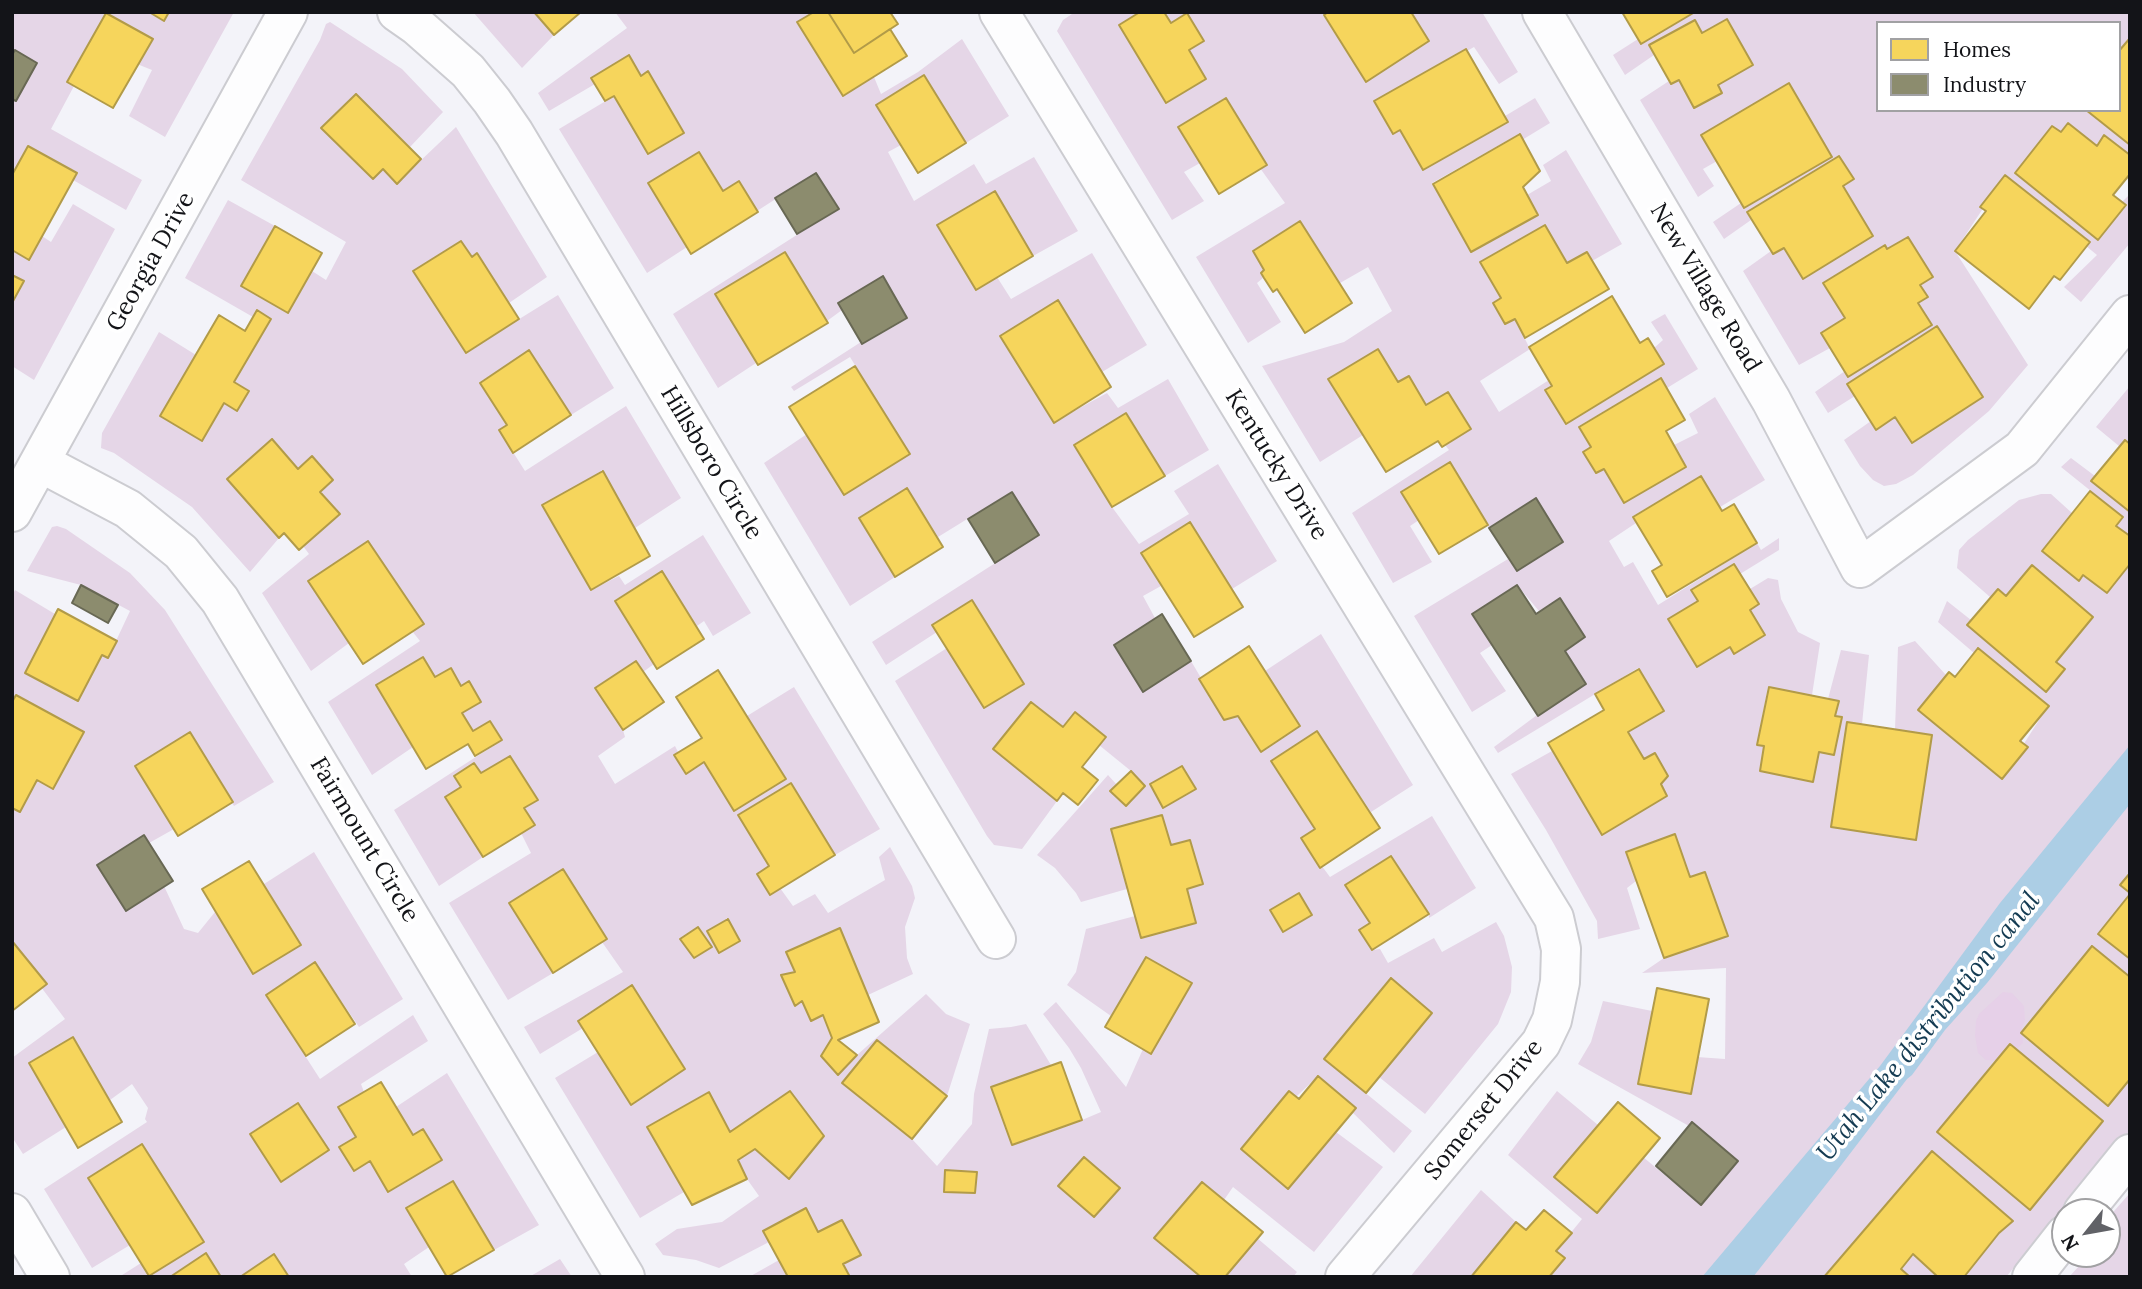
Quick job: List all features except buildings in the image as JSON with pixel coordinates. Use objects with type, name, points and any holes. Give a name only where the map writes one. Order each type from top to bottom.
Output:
[{"type":"street","name":"Georgia Drive","points":[[12,512],[288,12]]},
{"type":"street","name":"Hillsboro Circle","points":[[397,12],[468,71],[514,132],[996,939]]},
{"type":"street","name":"Kentucky Drive","points":[[999,12],[1554,918]]},
{"type":"street","name":"New Village Road","points":[[1542,12],[1771,400],[1860,568],[2022,449],[2130,315]]},
{"type":"street","name":"Fairmount Circle","points":[[41,463],[128,509],[181,552],[220,600],[625,1277]]},
{"type":"street","name":"Somerset Drive","points":[[1345,1277],[1541,1043],[1552,1020],[1560,982],[1561,949],[1554,918]]},
{"type":"street","points":[[2094,1198],[2130,1154]]},
{"type":"street","points":[[12,1213],[50,1277]]},
{"type":"street","points":[[2032,1277],[2051,1253]]},
{"type":"shaded area","points":[[12,12],[149,12],[164,21],[169,12],[234,12],[165,137],[129,116],[152,70],[137,64],[152,38],[106,13],[68,82],[74,86],[51,129],[142,180],[126,210],[73,180],[28,147],[12,175]]},
{"type":"shaded area","points":[[473,12],[534,12],[554,35],[522,68]]},
{"type":"shaded area","points":[[615,12],[814,12],[798,23],[843,95],[874,77],[881,94],[918,72],[962,39],[1009,116],[966,143],[924,75],[901,145],[888,152],[914,201],[974,164],[986,184],[1034,157],[1078,231],[1033,256],[995,191],[938,225],[976,290],[997,277],[1011,299],[1092,253],[1147,345],[1102,372],[1058,300],[1054,422],[1107,393],[1118,408],[1168,379],[1209,450],[1165,476],[1126,413],[1074,445],[1112,507],[1139,544],[1189,514],[1174,491],[1218,464],[1277,561],[1232,589],[1189,523],[1141,553],[1161,586],[1143,596],[1155,618],[1114,645],[1143,691],[1191,661],[1201,678],[1199,680],[1224,720],[1238,716],[1261,752],[1300,726],[1265,671],[1321,634],[1413,785],[1371,812],[1317,731],[1271,761],[1315,829],[1301,838],[1330,877],[1432,816],[1476,888],[1429,918],[1392,856],[1346,885],[1370,923],[1359,930],[1372,950],[1380,949],[1388,963],[1434,938],[1442,952],[1496,922],[1504,936],[1512,967],[1511,992],[1498,1024],[1425,1114],[1379,1077],[1432,1013],[1390,978],[1324,1059],[1412,1131],[1394,1153],[1352,1112],[1355,1107],[1318,1076],[1241,1149],[1336,1132],[1383,1167],[1314,1252],[1233,1187],[1224,1200],[1201,1277],[850,1277],[843,1264],[860,1255],[842,1220],[818,1232],[805,1208],[764,1231],[769,1242],[719,1268],[696,1260],[663,1255],[655,1244],[677,1229],[722,1222],[759,1196],[747,1179],[739,1160],[755,1149],[789,1178],[824,1135],[790,1091],[730,1132],[708,1092],[647,1127],[684,1192],[640,1218],[555,1078],[598,1052],[632,1105],[685,1068],[632,985],[578,1020],[583,1028],[540,1054],[524,1027],[623,972],[602,942],[607,938],[562,869],[509,903],[553,973],[508,1000],[449,903],[531,853],[521,833],[524,808],[537,799],[510,756],[481,773],[474,763],[455,775],[461,787],[445,797],[483,857],[439,886],[394,810],[502,740],[490,721],[473,731],[462,713],[481,702],[469,681],[461,686],[451,668],[435,677],[423,657],[376,685],[413,747],[372,775],[328,702],[420,641],[412,631],[309,581],[349,643],[311,671],[262,593],[309,554],[303,546],[339,515],[320,492],[333,480],[312,456],[298,469],[272,439],[227,479],[279,538],[250,572],[192,507],[114,453],[101,448],[102,433],[159,332],[196,355],[161,417],[202,441],[224,403],[237,410],[248,392],[234,382],[271,319],[257,310],[253,317],[185,278],[228,200],[275,226],[241,286],[287,313],[312,271],[326,280],[346,242],[241,180],[320,40],[326,24],[330,22],[402,69],[443,112],[410,147],[356,94],[322,128],[383,169],[397,183],[456,127],[547,277],[509,303],[477,253],[472,257],[461,241],[414,271],[466,352],[558,295],[614,388],[571,415],[529,351],[480,382],[507,425],[499,430],[525,471],[626,406],[681,498],[635,528],[602,471],[543,505],[591,590],[619,576],[625,585],[703,535],[751,613],[713,636],[704,621],[697,626],[662,572],[615,600],[654,664],[643,672],[636,661],[596,688],[625,737],[598,756],[615,784],[675,746],[678,752],[674,755],[686,773],[704,762],[734,811],[786,779],[747,716],[794,687],[880,829],[835,855],[790,783],[738,815],[769,866],[757,875],[769,894],[780,888],[793,906],[815,894],[828,913],[885,880],[879,857],[890,847],[912,886],[915,898],[905,927],[907,958],[913,974],[868,995],[840,928],[786,952],[795,972],[781,976],[794,1005],[802,1001],[811,1021],[823,1015],[832,1038],[821,1057],[838,1075],[926,994],[946,1014],[970,1024],[947,1096],[877,1040],[843,1082],[912,1139],[937,1166],[972,1124],[974,1094],[989,1029],[1026,1024],[1051,1065],[991,1088],[1082,1120],[1101,1112],[1081,1068],[1043,1014],[1056,1002],[1126,1087],[1143,1049],[1150,1053],[1191,983],[1146,957],[1111,1016],[1067,985],[1076,972],[1086,929],[1135,916],[1141,938],[1196,923],[1187,889],[1203,884],[1190,841],[1171,845],[1111,829],[1127,889],[1081,902],[1055,868],[1037,855],[1108,775],[1117,785],[1111,791],[1126,806],[1145,787],[1131,771],[1099,745],[1106,736],[1075,712],[1063,727],[1032,702],[993,749],[1057,801],[1022,849],[994,845],[987,836],[895,681],[947,648],[984,708],[1024,683],[972,600],[933,624],[937,632],[886,665],[872,642],[1039,535],[1011,492],[938,537],[907,488],[859,518],[895,577],[850,606],[764,463],[807,434],[844,495],[909,454],[850,357],[794,391],[791,387],[861,342],[863,344],[907,319],[883,276],[839,302],[842,310],[827,321],[785,252],[715,294],[756,363],[718,388],[673,314],[839,208],[816,173],[757,211],[740,181],[723,191],[699,152],[648,183],[687,247],[647,273],[559,129],[614,96],[648,153],[684,133],[649,72],[641,76],[629,55],[595,84],[549,111],[538,93],[627,28]]},
{"type":"shaded area","points":[[1075,12],[1327,12],[1323,15],[1366,82],[1429,41],[1411,12],[1482,12],[1518,72],[1499,84],[1474,47],[1467,51],[1465,49],[1374,101],[1392,134],[1400,130],[1423,170],[1507,121],[1505,116],[1535,98],[1550,123],[1522,140],[1519,134],[1432,183],[1471,251],[1537,214],[1527,195],[1551,181],[1543,165],[1566,150],[1622,244],[1592,261],[1587,252],[1567,263],[1545,225],[1481,262],[1501,298],[1493,303],[1505,324],[1515,319],[1530,349],[1480,381],[1499,412],[1549,380],[1552,386],[1546,390],[1566,423],[1664,364],[1654,348],[1663,340],[1651,322],[1665,314],[1698,369],[1667,388],[1660,379],[1579,426],[1591,447],[1583,452],[1596,472],[1604,468],[1624,503],[1686,466],[1674,445],[1698,433],[1689,414],[1715,397],[1765,480],[1720,507],[1701,476],[1633,516],[1636,523],[1609,541],[1624,567],[1633,562],[1658,605],[1757,543],[1761,550],[1779,538],[1779,550],[1740,574],[1733,564],[1691,590],[1697,601],[1668,620],[1697,666],[1730,647],[1734,654],[1750,610],[1759,604],[1750,589],[1768,578],[1778,580],[1781,599],[1798,632],[1820,643],[1812,695],[1768,687],[1757,744],[1764,746],[1760,771],[1813,782],[1819,752],[1834,755],[1835,716],[1839,701],[1828,699],[1841,650],[1869,655],[1862,724],[1847,722],[1831,827],[1916,840],[1932,736],[1895,729],[1898,647],[1915,641],[1946,675],[1918,710],[2002,778],[2048,706],[1978,648],[1974,653],[1938,622],[1947,601],[1971,620],[1967,625],[2046,691],[2065,669],[2056,662],[2093,618],[2032,566],[2006,596],[1998,589],[1990,597],[1957,568],[1959,550],[1968,540],[2019,500],[2051,494],[2072,513],[2042,552],[2079,580],[2083,575],[2107,593],[2130,564],[2130,894],[2098,934],[2130,959],[2130,977],[2092,946],[2021,1033],[2108,1105],[2130,1079],[2130,1155],[2077,1198],[2051,1198],[2051,1223],[2006,1277],[1964,1277],[2012,1221],[1932,1151],[1824,1277],[1549,1277],[1556,1251],[1582,1219],[1508,1155],[1557,1091],[1598,1125],[1554,1177],[1596,1213],[1643,1157],[1701,1205],[1738,1161],[1692,1123],[1689,1126],[1578,1064],[1591,1042],[1603,1001],[1652,1011],[1639,1084],[1690,1094],[1697,1057],[1725,1059],[1726,968],[1642,973],[1664,958],[1727,935],[1705,872],[1690,877],[1675,834],[1626,851],[1636,881],[1627,888],[1640,929],[1598,939],[1597,921],[1511,774],[1552,751],[1602,835],[1667,796],[1661,784],[1655,753],[1644,759],[1628,732],[1663,710],[1638,668],[1498,753],[1494,747],[1537,715],[1586,684],[1565,651],[1585,637],[1560,598],[1539,611],[1517,585],[1473,614],[1492,645],[1480,653],[1506,691],[1472,712],[1414,616],[1508,559],[1517,571],[1563,542],[1536,498],[1489,528],[1449,463],[1401,492],[1419,520],[1410,526],[1432,562],[1393,583],[1352,513],[1449,450],[1445,445],[1470,430],[1448,392],[1426,405],[1409,376],[1398,382],[1378,349],[1328,379],[1363,435],[1320,462],[1262,366],[1344,342],[1392,311],[1368,267],[1340,283],[1299,221],[1253,251],[1264,270],[1261,273],[1263,278],[1257,283],[1281,322],[1248,343],[1196,257],[1285,203],[1260,168],[1266,164],[1225,98],[1179,127],[1200,163],[1184,172],[1204,201],[1172,220],[1057,31],[1063,20]],"holes":[[[2014,1047],[2103,1121],[2093,1133],[1989,1174],[1937,1132],[2002,1052]]]},
{"type":"shaded area","points":[[1695,12],[2130,12],[2130,38],[2121,49],[2121,21],[1876,21],[1876,112],[2089,112],[2130,145],[2130,155],[2105,135],[2097,146],[2052,126],[2015,173],[2098,240],[2126,206],[2122,202],[2130,197],[2130,243],[2081,302],[2064,287],[2097,255],[2086,246],[2090,241],[2005,175],[1955,251],[2028,365],[1989,411],[1913,475],[1896,484],[1884,486],[1873,480],[1860,466],[1844,440],[1871,421],[1877,429],[1895,417],[1912,442],[1982,397],[1855,396],[1828,413],[1815,392],[1845,371],[1849,376],[1932,325],[1918,303],[1927,297],[1920,285],[1933,276],[1908,237],[1887,249],[1884,245],[1824,283],[1845,318],[1821,333],[1830,348],[1799,365],[1743,271],[1771,251],[1773,254],[1784,248],[1803,279],[1873,236],[1843,186],[1854,178],[1839,156],[1747,212],[1751,220],[1724,239],[1713,222],[1741,203],[1745,208],[1832,157],[1789,83],[1701,135],[1717,161],[1703,169],[1714,186],[1698,197],[1640,100],[1669,81],[1671,84],[1679,80],[1695,108],[1722,93],[1718,85],[1753,65],[1728,19],[1702,33],[1695,20],[1649,46],[1654,55],[1625,75],[1613,55],[1638,39],[1641,44]]},
{"type":"shaded area","points":[[73,204],[115,229],[34,380],[12,366],[12,303],[24,281],[12,275],[12,251],[29,259],[42,236],[51,242]]},
{"type":"shaded area","points":[[2130,386],[2130,444],[2124,440],[2119,446],[2096,427]]},
{"type":"shaded area","points":[[2071,458],[2095,476],[2092,481],[2130,512],[2130,536],[2116,526],[2122,516],[2061,467]]},
{"type":"shaded area","points":[[52,527],[66,529],[130,573],[165,610],[274,782],[234,806],[190,732],[135,766],[174,829],[149,843],[144,835],[97,865],[126,910],[164,886],[184,929],[198,933],[215,912],[253,974],[301,945],[264,884],[314,852],[403,999],[359,1027],[315,963],[266,995],[320,1079],[413,1015],[428,1041],[361,1084],[364,1092],[338,1107],[356,1137],[340,1147],[353,1171],[370,1161],[389,1192],[442,1160],[423,1129],[413,1135],[396,1107],[447,1073],[539,1225],[494,1250],[453,1181],[407,1208],[429,1247],[404,1264],[412,1277],[289,1277],[274,1255],[240,1277],[221,1277],[206,1254],[170,1277],[119,1277],[141,1263],[150,1275],[204,1242],[142,1144],[88,1178],[130,1245],[92,1268],[44,1189],[147,1122],[145,1119],[148,1108],[132,1084],[110,1100],[73,1037],[29,1063],[66,1127],[23,1154],[12,1137],[12,1058],[65,1019],[41,987],[46,983],[12,941],[12,596],[15,590],[55,614],[25,673],[78,701],[102,655],[108,658],[130,611],[81,585],[27,571]]},
{"type":"shaded area","points":[[2003,992],[2012,993],[2024,1006],[2023,1043],[2003,1061],[1986,1060],[1978,1053],[1976,1021],[1979,1014]]},
{"type":"shaded area","points":[[1481,1190],[1516,1222],[1471,1277],[1410,1277]]},
{"type":"shaded area","points":[[2130,1193],[2130,1277],[2069,1277],[2077,1268],[2121,1268],[2121,1203]]},
{"type":"shaded area","points":[[1257,1238],[1297,1272],[1293,1277],[1225,1277]]},
{"type":"shaded area","points":[[1913,1254],[1938,1277],[1910,1277],[1900,1269]]},
{"type":"shaded area","points":[[560,1259],[572,1277],[529,1277]]},
{"type":"shaded area","points":[[779,1260],[788,1277],[749,1277]]},
{"type":"water","name":"Utah Lake distribution canal","points":[[2130,745],[2130,804],[1987,983],[1945,1030],[1753,1277],[1702,1277],[1880,1066],[2000,903]]}]
